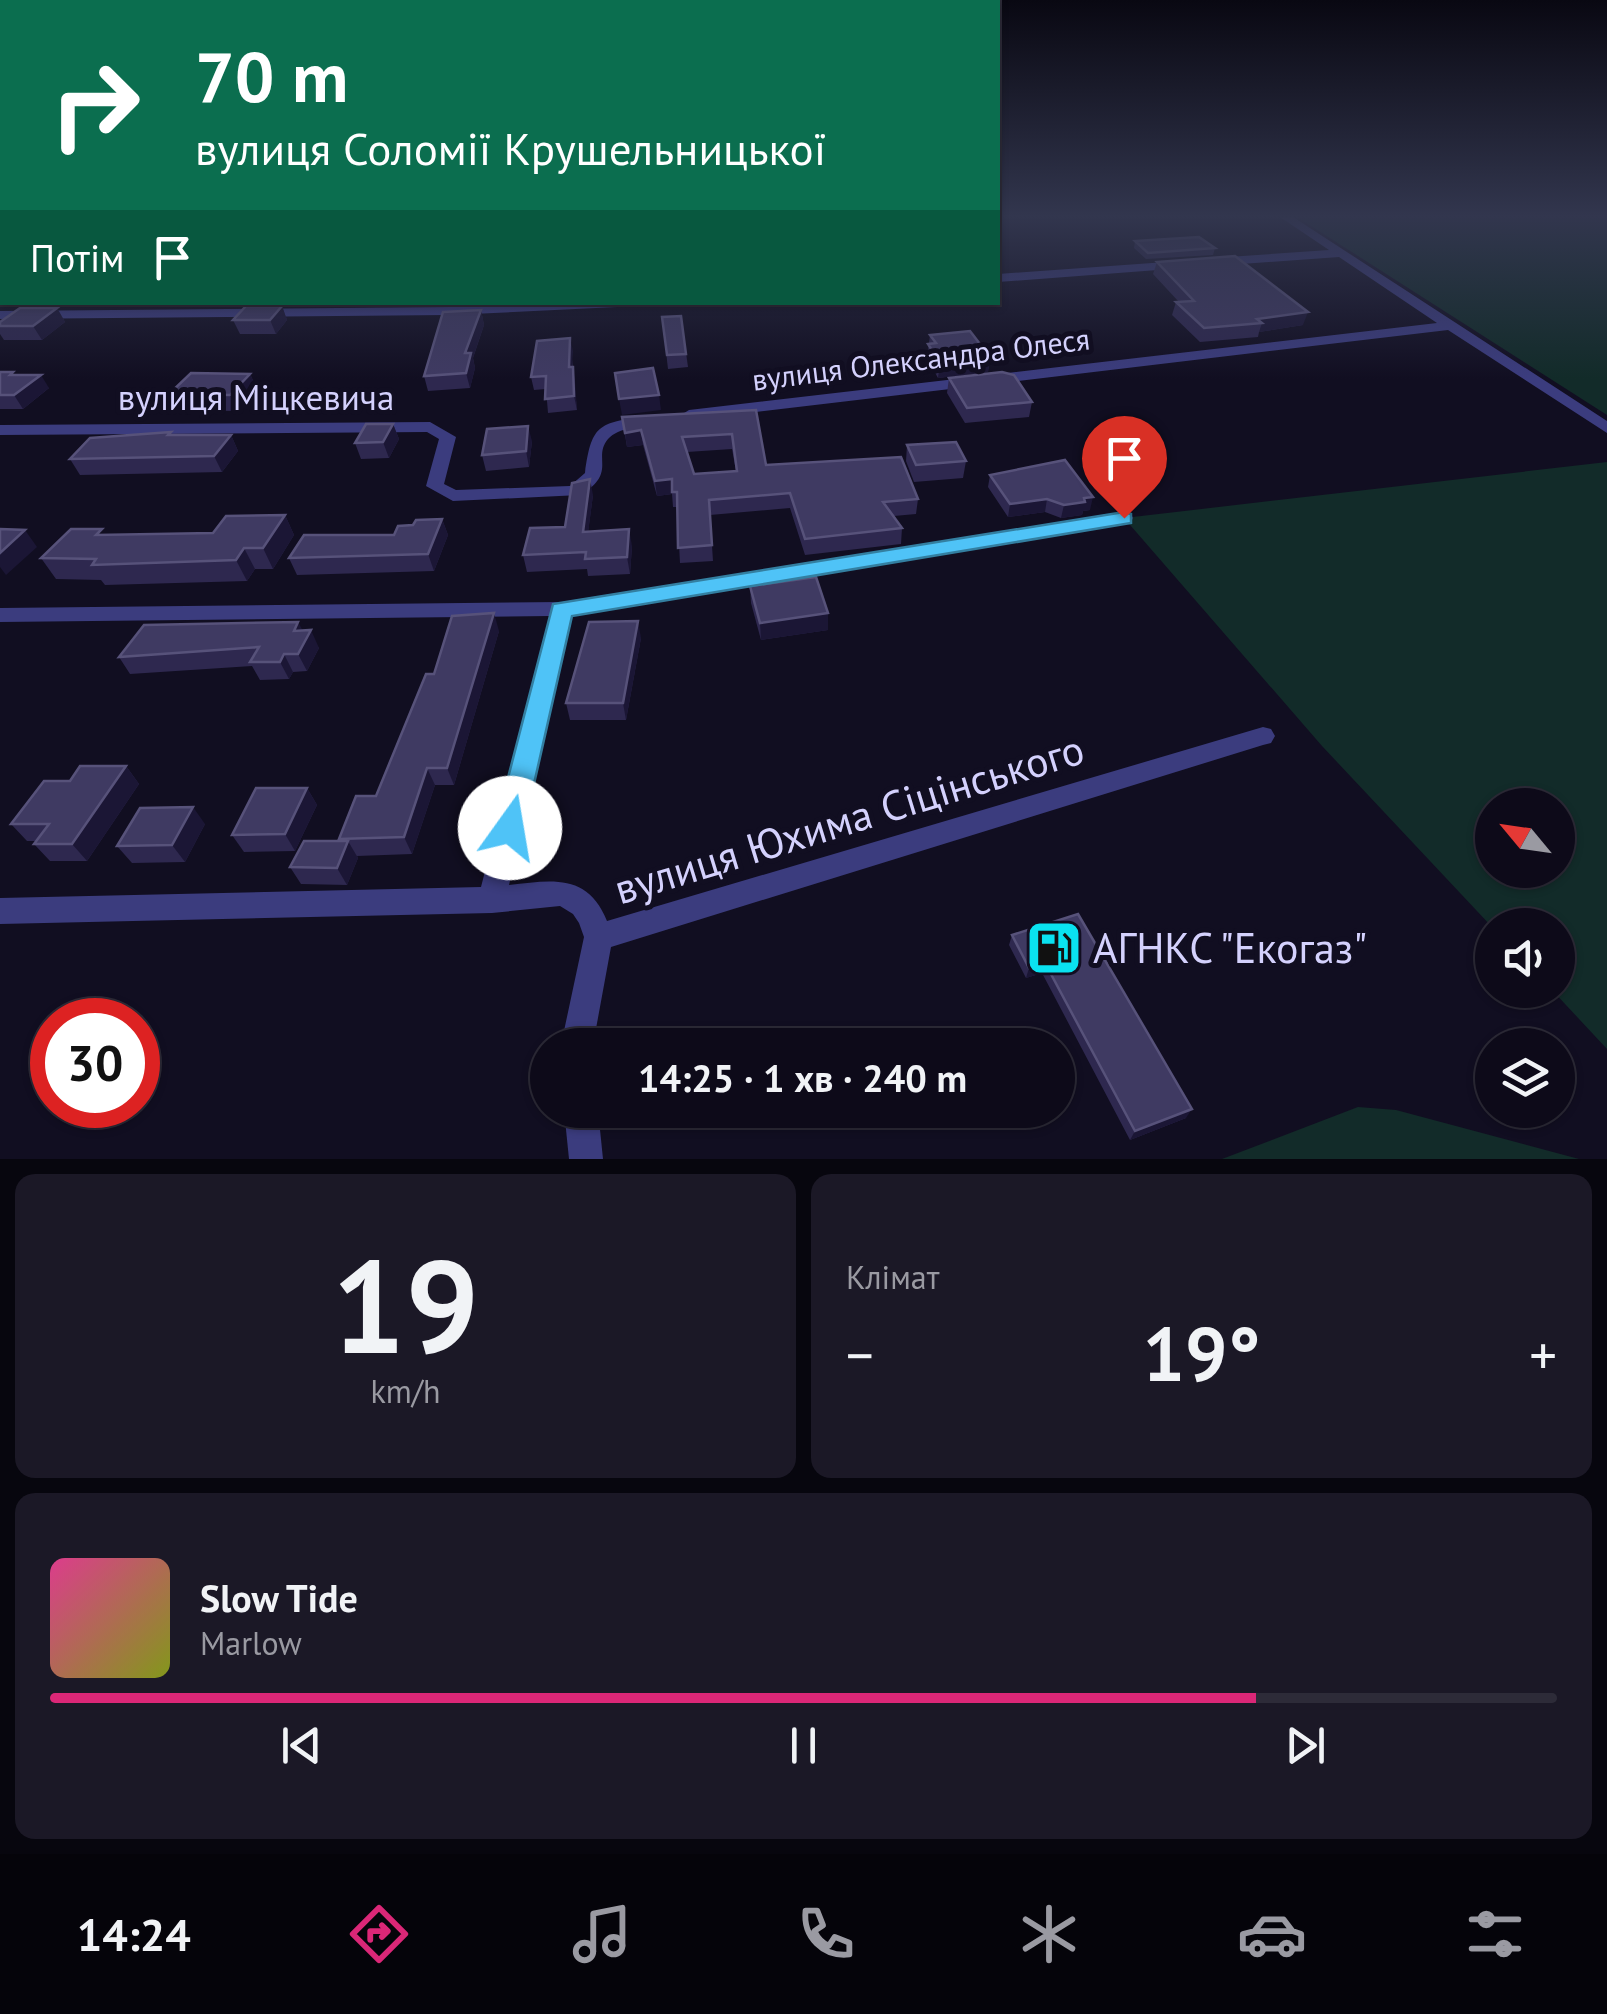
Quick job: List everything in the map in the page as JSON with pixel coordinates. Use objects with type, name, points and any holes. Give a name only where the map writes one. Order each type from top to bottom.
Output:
[{"type":"street","points":[[1000,278],[1093,271]]},
{"type":"street","points":[[1370,271],[1607,428]]},
{"type":"street","points":[[0,315],[450,311],[575,305]]},
{"type":"street","name":"вулиця Олександра Олеся","points":[[442,492],[452,496],[574,492],[593,480],[598,436],[618,424],[1452,325]]},
{"type":"street","name":"вулиця Міцкевича","points":[[0,430],[430,427],[448,436],[435,486],[442,492]]},
{"type":"street","points":[[0,615],[562,609],[1124,518]]},
{"type":"street","points":[[492,900],[562,609]]},
{"type":"street","name":"вулиця Юхима Сіцінського","points":[[0,911],[576,897],[592,910],[598,937],[1263,736]]},
{"type":"street","points":[[579,1028],[598,937]]},
{"type":"street","points":[[583,1128],[586,1159]]},
{"type":"green space","points":[[1382,271],[1607,271],[1607,415]]},
{"type":"green space","points":[[1607,462],[1607,1049],[1569,1008],[1575,1008],[1575,908],[1475,909],[1322,746],[1124,518]]},
{"type":"green space","points":[[1358,1107],[1396,1110],[1579,1159],[1222,1159]]},
{"type":"building","points":[[1166,271],[1255,271],[1308,312],[1257,319],[1262,323],[1204,328],[1176,302],[1194,301]]},
{"type":"building","points":[[246,306],[282,306],[270,320],[233,320]]},
{"type":"building","points":[[20,308],[57,308],[33,326],[0,326]]},
{"type":"building","points":[[481,310],[465,353],[471,353],[466,373],[424,376],[443,312]]},
{"type":"building","points":[[681,316],[686,354],[667,355],[662,317]]},
{"type":"building","points":[[970,331],[990,357],[940,363],[928,344],[936,343],[930,335]]},
{"type":"building","points":[[570,338],[574,396],[545,399],[546,376],[531,377],[537,341]]},
{"type":"building","points":[[653,368],[659,395],[619,399],[615,373]]},
{"type":"building","points":[[0,372],[41,375],[14,395],[0,395]]},
{"type":"building","points":[[1002,372],[1014,375],[1032,402],[967,408],[949,378]]},
{"type":"building","points":[[191,373],[250,374],[230,395],[169,394]]},
{"type":"building","points":[[756,410],[766,465],[901,457],[918,499],[883,502],[902,528],[805,539],[790,493],[709,500],[712,545],[678,548],[677,492],[672,492],[672,479],[655,481],[641,430],[625,433],[622,417]],"holes":[[[732,434],[737,471],[694,474],[682,437]]]},
{"type":"building","points":[[366,424],[393,424],[383,442],[355,443]]},
{"type":"building","points":[[528,426],[526,451],[482,455],[487,429]]},
{"type":"building","points":[[171,432],[168,435],[231,435],[214,456],[70,459],[90,438]]},
{"type":"building","points":[[956,442],[966,461],[916,465],[907,445]]},
{"type":"building","points":[[1065,460],[1093,497],[1084,498],[1085,502],[1064,505],[1047,499],[1010,504],[990,475]]},
{"type":"building","points":[[590,479],[583,532],[629,529],[627,557],[585,559],[586,552],[523,555],[530,528],[565,527],[572,483]]},
{"type":"building","points":[[285,515],[263,548],[244,548],[236,560],[92,565],[96,559],[41,558],[71,529],[102,529],[96,535],[213,533],[226,516]]},
{"type":"building","points":[[442,519],[428,554],[289,558],[304,535],[394,535],[398,526],[413,525],[416,520]]},
{"type":"building","points":[[0,529],[25,530],[0,553]]},
{"type":"building","points":[[816,577],[828,613],[760,623],[750,586]]},
{"type":"building","points":[[494,613],[447,768],[427,768],[404,837],[339,839],[356,796],[376,796],[426,674],[434,674],[452,616]]},
{"type":"building","points":[[638,621],[623,703],[566,703],[589,622]]},
{"type":"building","points":[[298,622],[294,631],[311,630],[298,654],[284,654],[280,662],[250,662],[259,647],[119,657],[144,625]]},
{"type":"building","points":[[80,766],[126,766],[72,844],[34,844],[49,824],[11,824],[44,781],[70,781]]},
{"type":"building","points":[[256,788],[307,788],[285,834],[232,835]]},
{"type":"building","points":[[193,807],[172,845],[117,846],[140,808]]},
{"type":"building","points":[[304,841],[348,841],[337,868],[290,867]]},
{"type":"building","points":[[1078,914],[1192,1109],[1135,1131],[1045,963],[1029,968],[1012,935]]},
{"type":"place","name":"АГНКС \"Екогаз\"","points":[[1054,948]]},
{"type":"route","points":[[510,828],[562,609],[1124,518]]}]
